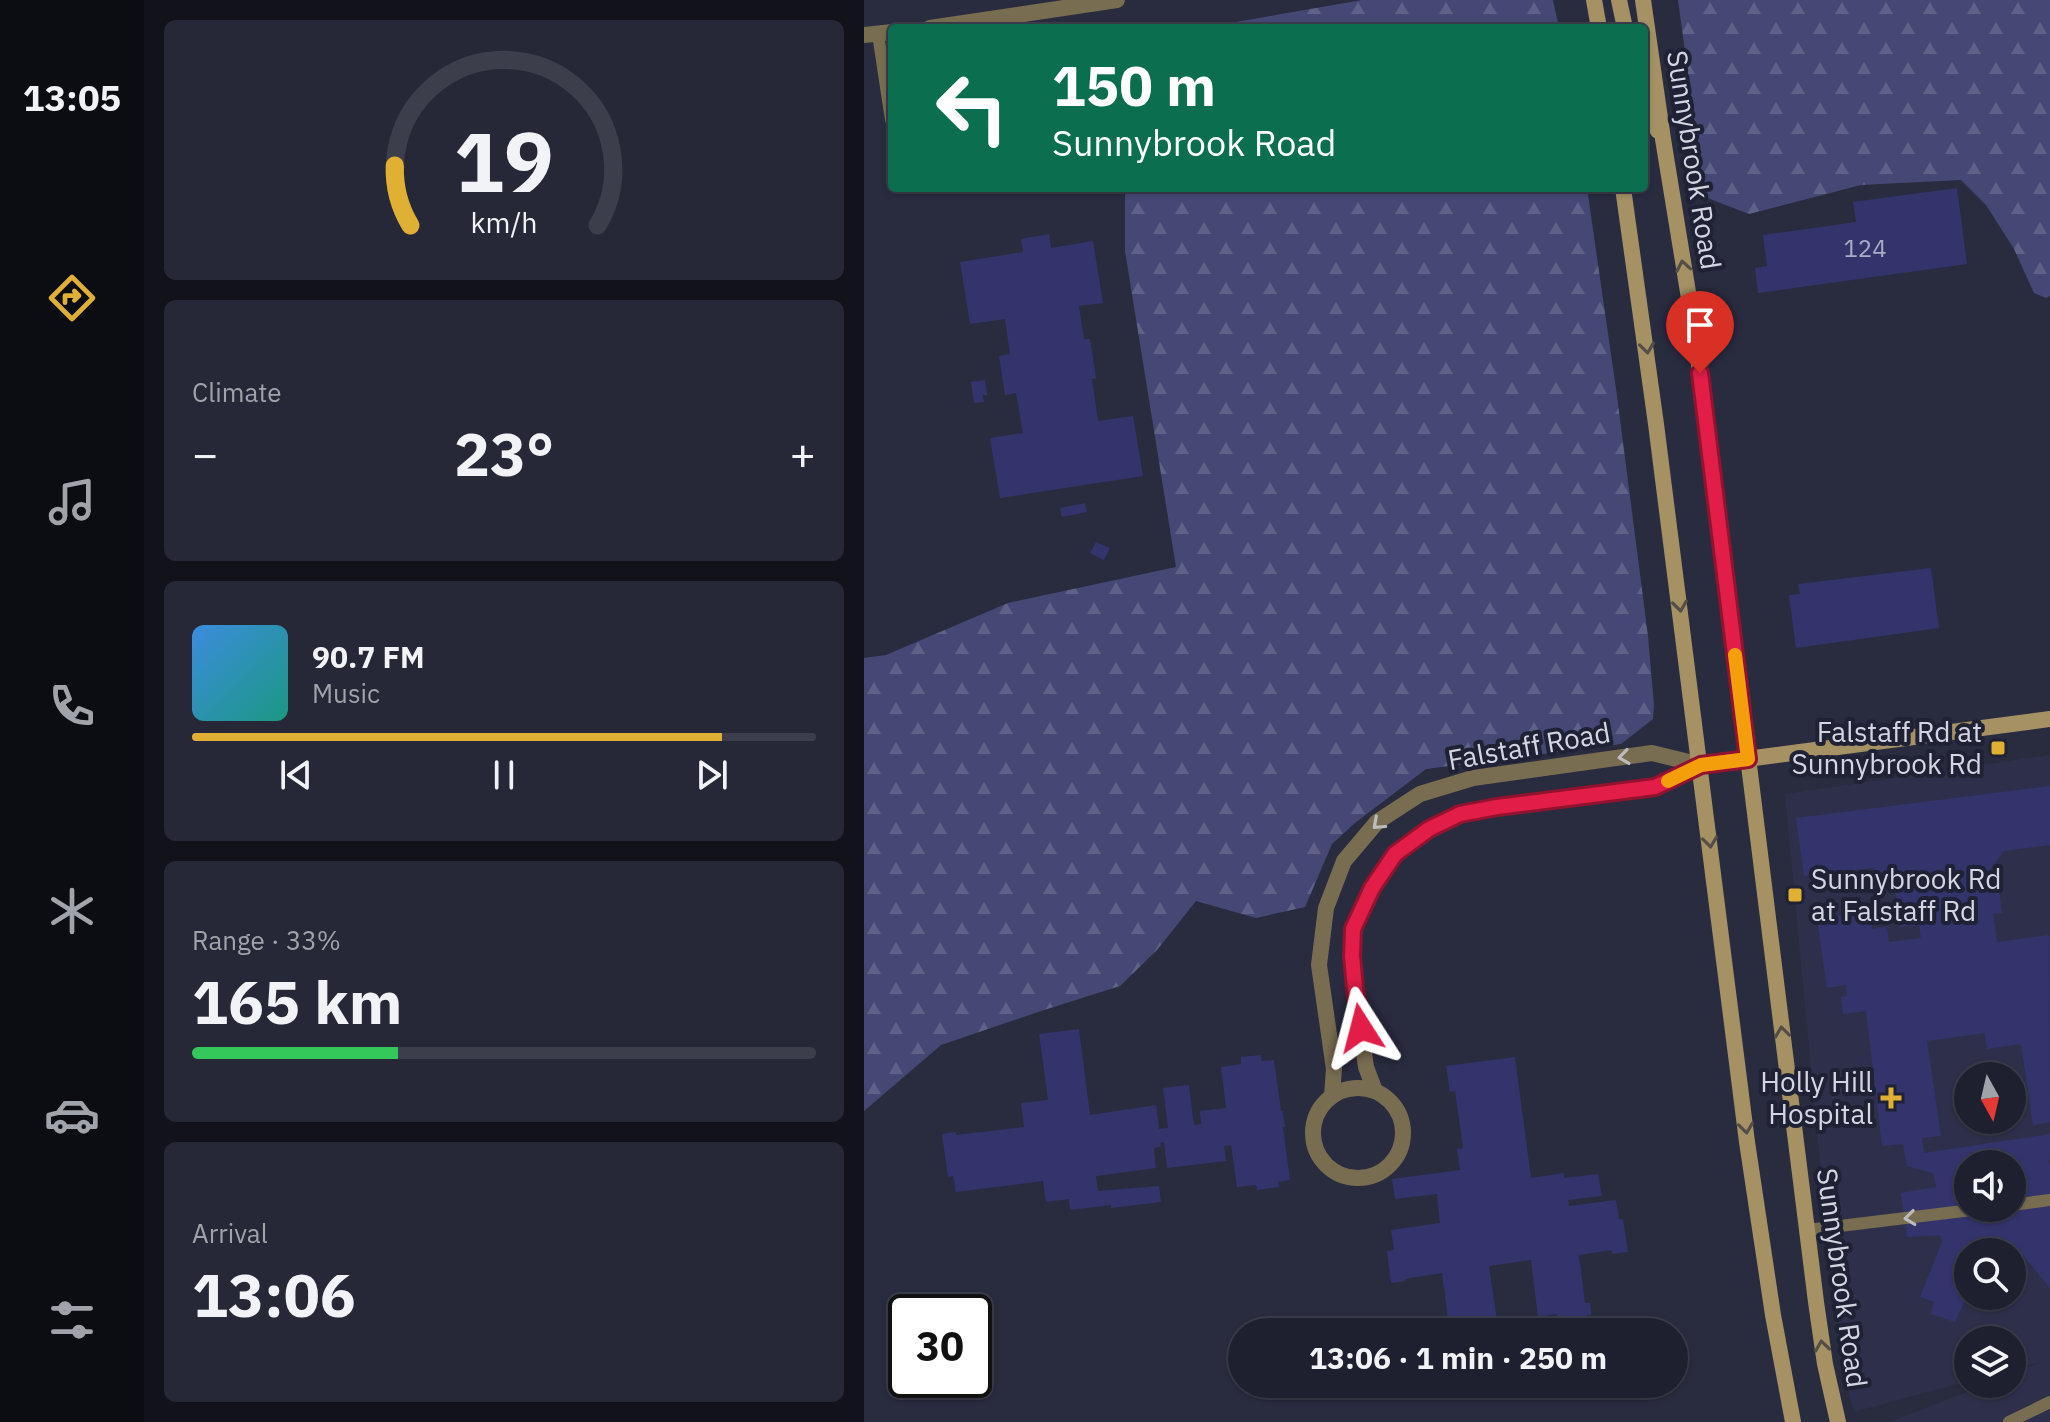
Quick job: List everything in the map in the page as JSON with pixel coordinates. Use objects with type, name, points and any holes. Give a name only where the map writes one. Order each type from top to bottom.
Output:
[{"type":"main road","points":[[1594,0],[1598,24]]},
{"type":"main road","points":[[1619,0],[1624,24]]},
{"type":"main road","name":"Sunnybrook Road","points":[[1643,0],[1646,24]]},
{"type":"main road","name":"Sunnybrook Road","points":[[1648,35],[1696,341],[1807,1230],[1825,1364],[1838,1422]]},
{"type":"main road","points":[[1648,114],[1663,139]]},
{"type":"main road","points":[[1624,192],[1701,765],[1747,1142],[1793,1422]]},
{"type":"main road","name":"Falstaff Road","points":[[1701,765],[2050,719]]},
{"type":"street","points":[[947,24],[1016,8],[1117,0]]},
{"type":"street","name":"Falstaff Road","points":[[1652,753],[1701,765],[1655,787],[1460,814],[1429,829],[1395,854],[1372,888],[1353,929],[1352,956],[1366,1067],[1375,1091],[1388,1098],[1398,1111],[1403,1125],[1403,1141],[1398,1155],[1374,1175],[1347,1177],[1326,1165],[1314,1143],[1313,1130],[1322,1105],[1332,1096],[1334,1069],[1319,965],[1326,908],[1344,861],[1377,822],[1420,794],[1473,778],[1652,753]]},
{"type":"street","points":[[1332,1096],[1360,1087],[1375,1091]]},
{"type":"lane","points":[[878,34],[888,100]]},
{"type":"lane","points":[[2026,1203],[2050,1200]]},
{"type":"lane","points":[[1807,1230],[1954,1212]]},
{"type":"lane","points":[[2009,1422],[2050,1402]]},
{"type":"shaded area","name":"Holly Hill Hospital","points":[[2050,755],[2050,1422],[1890,1422],[1954,1397],[2026,1398],[2026,1368],[2044,1361],[2026,1366],[2026,1326],[1954,1326],[1954,1385],[1854,1412],[1838,1351],[1785,794]]},
{"type":"green space","points":[[1362,0],[1553,0],[1558,24],[1224,24]]},
{"type":"green space","points":[[1678,0],[2050,0],[2050,296],[2046,298],[2034,293],[2014,249],[1986,205],[1961,180],[1861,185],[1749,214],[1705,197]]},
{"type":"green space","points":[[1125,192],[1588,192],[1648,636],[1653,719],[1621,744],[1426,769],[1332,844],[1305,907],[1256,918],[1196,901],[1157,950],[1120,986],[941,1045],[864,1111],[864,658],[886,655],[1008,603],[1176,567],[1125,251]]},
{"type":"building","points":[[1957,188],[1967,264],[1758,293],[1755,268],[1767,266],[1763,235],[1856,222],[1853,202]]},
{"type":"building","points":[[1049,234],[1051,248],[1093,241],[1103,303],[1079,306],[1084,339],[1090,339],[1098,421],[1133,416],[1143,476],[1000,498],[990,438],[1023,433],[1016,393],[1005,395],[999,356],[1010,354],[1005,319],[970,324],[960,262],[1023,252],[1021,239]]},
{"type":"building","points":[[985,380],[987,395],[983,395],[984,402],[974,403],[971,382]]},
{"type":"building","points":[[1085,503],[1087,512],[1062,517],[1060,508]]},
{"type":"building","points":[[1096,542],[1110,548],[1104,560],[1090,553]]},
{"type":"building","points":[[1931,568],[1939,628],[1796,648],[1789,595],[1800,594],[1798,584]]},
{"type":"building","points":[[2050,786],[2050,845],[2004,851],[1987,873],[1992,891],[1999,890],[2002,913],[1993,914],[1997,942],[2049,935],[2050,1122],[2033,1125],[2021,1044],[1987,1049],[1985,1033],[1927,1041],[1941,1136],[1922,1138],[1924,1153],[2050,1134],[2050,1288],[2026,1259],[2026,1238],[1954,1238],[1954,1310],[1961,1310],[1955,1322],[1931,1314],[1934,1302],[1920,1297],[1942,1242],[1940,1235],[1907,1237],[1901,1193],[1936,1187],[1933,1173],[1907,1166],[1903,1144],[1882,1146],[1866,1011],[1843,1014],[1841,997],[1847,996],[1846,985],[1827,988],[1817,919],[1870,912],[1872,929],[1887,927],[1889,942],[1921,938],[1919,925],[1900,927],[1895,886],[1872,868],[1804,876],[1796,818]]},
{"type":"building","points":[[1079,1029],[1090,1115],[1156,1105],[1159,1129],[1168,1128],[1163,1088],[1189,1085],[1194,1125],[1201,1124],[1200,1111],[1226,1108],[1221,1067],[1241,1064],[1241,1057],[1261,1055],[1262,1061],[1274,1060],[1290,1180],[1278,1182],[1279,1187],[1257,1190],[1256,1185],[1237,1187],[1231,1145],[1224,1146],[1226,1161],[1167,1168],[1164,1142],[1160,1143],[1161,1147],[1154,1148],[1156,1168],[1096,1176],[1098,1191],[1159,1186],[1161,1202],[1070,1210],[1069,1199],[1046,1202],[1043,1181],[956,1192],[953,1176],[948,1177],[942,1134],[1024,1127],[1021,1103],[1048,1100],[1039,1034]]},
{"type":"building","points":[[1515,1057],[1531,1178],[1564,1173],[1564,1178],[1598,1174],[1602,1196],[1568,1200],[1569,1206],[1616,1200],[1619,1219],[1623,1219],[1628,1252],[1612,1254],[1612,1250],[1579,1255],[1585,1303],[1590,1303],[1591,1315],[1538,1317],[1531,1260],[1489,1266],[1497,1318],[1448,1318],[1442,1273],[1391,1283],[1387,1251],[1394,1250],[1391,1230],[1440,1223],[1437,1194],[1395,1199],[1392,1179],[1460,1170],[1457,1149],[1463,1148],[1455,1091],[1450,1092],[1446,1066]]},
{"type":"slow traffic","points":[[1668,781],[1701,765],[1748,759],[1735,655]]},
{"type":"place","name":"Falstaff Rd at Sunnybrook Rd","points":[[1998,748]]},
{"type":"place","name":"Sunnybrook Rd at Falstaff Rd","points":[[1795,895]]},
{"type":"place","name":"Holly Hill Hospital","points":[[1891,1098]]},
{"type":"route","points":[[1361,1028],[1352,956],[1353,929],[1372,888],[1395,854],[1429,829],[1460,814],[1655,787],[1701,765],[1748,759],[1700,373]]}]
